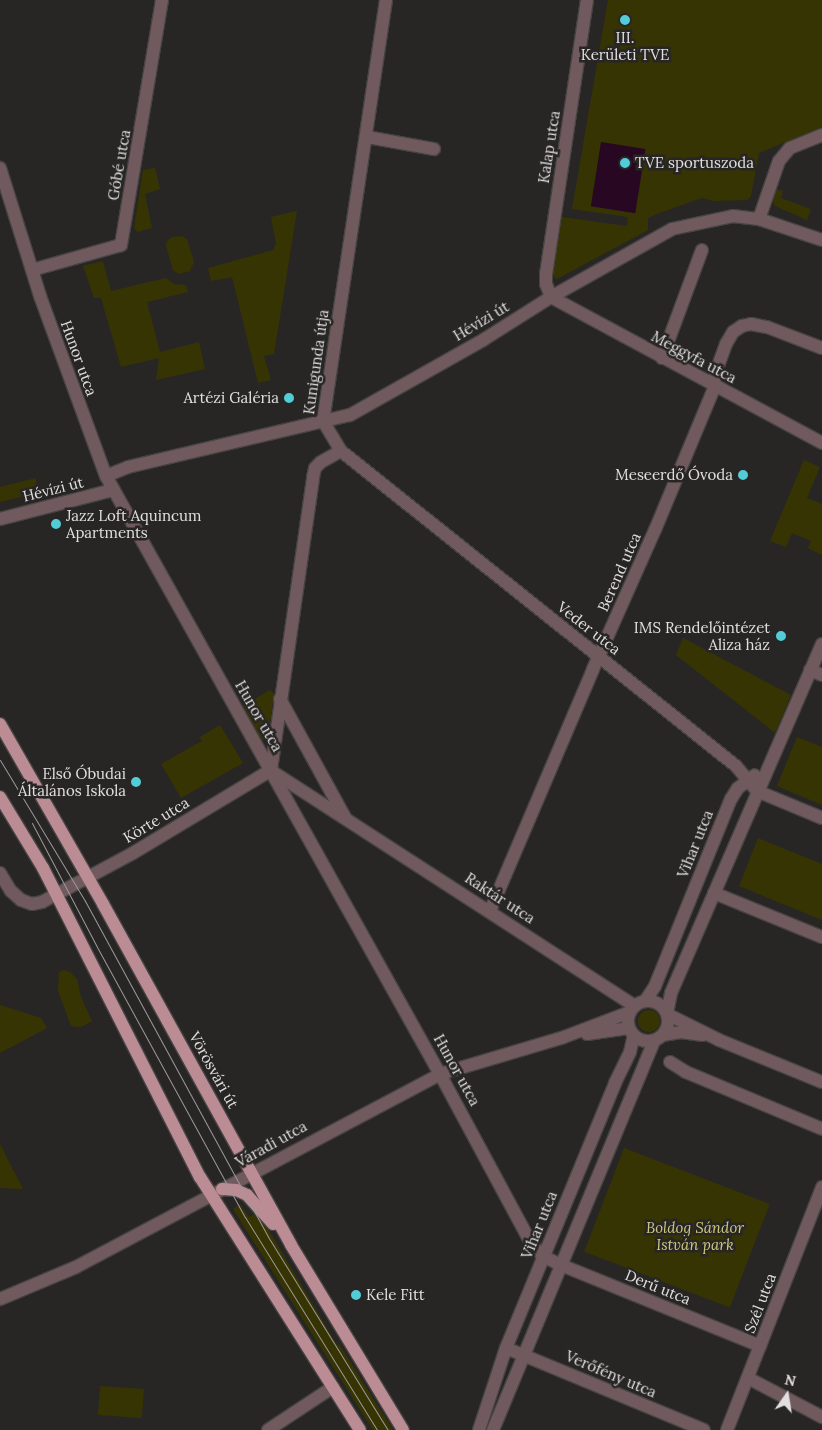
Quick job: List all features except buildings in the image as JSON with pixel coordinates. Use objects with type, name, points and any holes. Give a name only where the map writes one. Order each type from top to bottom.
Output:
[{"type":"main road","name":"Vörösvári út","points":[[0,724],[88,878],[290,1245],[403,1430]]},
{"type":"main road","points":[[0,797],[56,894],[137,1055],[360,1430]]},
{"type":"main road","points":[[217,1192],[236,1190],[253,1200],[290,1245]]},
{"type":"street","name":"Góbé utca","points":[[32,270],[121,245],[162,0]]},
{"type":"street","name":"Kunigunda útja","points":[[341,451],[323,421],[386,0]]},
{"type":"street","name":"Kalap utca","points":[[551,297],[546,284],[546,274],[588,0]]},
{"type":"street","points":[[759,219],[778,161],[790,148],[822,135]]},
{"type":"street","points":[[367,136],[434,149]]},
{"type":"street","name":"Hunor utca","points":[[0,168],[32,270],[106,476],[440,1074],[532,1245],[543,1256]]},
{"type":"street","name":"Hévízi út","points":[[106,476],[128,467],[350,414],[483,340],[551,297],[672,229],[734,216],[759,219],[822,240]]},
{"type":"street","points":[[662,358],[702,250]]},
{"type":"street","name":"Meggyfa utca","points":[[551,297],[822,443]]},
{"type":"street","name":"Berend utca","points":[[490,911],[598,656],[632,585],[715,386],[714,377],[726,344],[733,332],[742,326],[751,324],[767,327],[822,348]]},
{"type":"street","points":[[271,770],[313,477],[315,468],[321,462],[341,451]]},
{"type":"street","name":"Veder utca","points":[[341,451],[736,766],[757,791],[822,818]]},
{"type":"street","name":"Hévízi út","points":[[0,519],[113,490]]},
{"type":"street","name":"Vihar utca","points":[[667,1014],[671,993],[767,766],[822,644]]},
{"type":"street","points":[[810,670],[822,675]]},
{"type":"street","name":"Raktár utca","points":[[280,699],[346,818]]},
{"type":"street","name":"Vihar utca","points":[[637,1007],[659,978],[731,799],[738,788],[767,766]]},
{"type":"street","name":"Raktár utca","points":[[271,770],[637,1007]]},
{"type":"street","name":"Körte utca","points":[[0,873],[11,891],[25,902],[37,904],[88,878],[271,770]]},
{"type":"street","points":[[714,893],[822,936]]},
{"type":"street","points":[[493,1430],[658,1038],[668,1026],[667,1014],[662,1006],[654,1002],[637,1007],[632,1032],[643,1041],[658,1038],[692,1033],[719,1040]]},
{"type":"street","name":"Váradi utca","points":[[0,1299],[76,1266],[440,1074],[564,1037],[637,1007]]},
{"type":"street","points":[[667,1014],[719,1040],[822,1082]]},
{"type":"street","name":"Vihar utca","points":[[479,1430],[506,1348],[615,1083],[630,1052],[632,1032]]},
{"type":"street","name":"Váradi utca","points":[[564,1037],[632,1032]]},
{"type":"street","points":[[670,1062],[686,1072],[822,1129]]},
{"type":"street","name":"Szél utca","points":[[727,1430],[822,1187]]},
{"type":"street","name":"Derű utca","points":[[543,1256],[760,1346]]},
{"type":"street","name":"Verőfény utca","points":[[506,1348],[704,1430]]},
{"type":"street","points":[[748,1378],[822,1417]]},
{"type":"street","points":[[268,1430],[333,1387]]},
{"type":"green space","points":[[608,0],[822,0],[822,127],[759,153],[751,196],[747,200],[713,201],[702,198],[662,212],[648,218],[648,230],[557,279],[552,275],[562,217],[627,226],[628,217],[572,209]]},
{"type":"green space","points":[[155,168],[160,189],[145,194],[152,228],[138,232],[134,228],[143,170]]},
{"type":"green space","points":[[776,189],[783,191],[781,198],[811,209],[807,220],[775,206],[773,201]]},
{"type":"green space","points":[[297,211],[274,354],[264,356],[271,380],[258,383],[232,277],[211,281],[208,268],[273,250],[276,244],[271,217]]},
{"type":"green space","points":[[182,236],[187,239],[194,262],[190,271],[179,274],[173,270],[166,246],[167,241],[172,237]]},
{"type":"green space","points":[[103,261],[111,291],[166,278],[174,284],[186,285],[188,292],[147,302],[160,352],[199,342],[205,369],[156,380],[159,358],[121,367],[101,298],[94,298],[83,266]]},
{"type":"green space","points":[[804,460],[820,467],[807,498],[822,504],[822,555],[808,548],[811,541],[792,533],[786,547],[770,541]]},
{"type":"green space","points":[[36,478],[36,493],[0,502],[0,487]]},
{"type":"green space","points":[[683,638],[791,695],[775,733],[676,655]]},
{"type":"green space","points":[[270,690],[274,694],[268,736],[266,740],[261,740],[243,706]]},
{"type":"green space","points":[[220,725],[243,763],[181,798],[161,764],[202,741],[200,737]]},
{"type":"green space","points":[[797,737],[822,747],[822,805],[777,786]]},
{"type":"green space","points":[[758,838],[822,864],[822,920],[739,886]]},
{"type":"green space","points":[[64,970],[70,972],[77,979],[81,997],[92,1021],[81,1027],[71,1026],[58,991],[59,972]]},
{"type":"green space","points":[[0,1005],[41,1018],[47,1028],[0,1053]]},
{"type":"green space","points":[[649,1010],[657,1013],[660,1021],[657,1029],[649,1032],[641,1029],[638,1021],[641,1013]]},
{"type":"green space","points":[[0,1144],[23,1189],[0,1188]]},
{"type":"green space","name":"Boldog Sándor István park","points":[[624,1148],[770,1204],[730,1308],[584,1252]]},
{"type":"green space","points":[[240,1204],[249,1217],[258,1212],[337,1345],[339,1344],[393,1430],[373,1430],[233,1209]]},
{"type":"green space","points":[[100,1386],[144,1389],[142,1418],[98,1415]]},
{"type":"shaded area","name":"TVE sportuszoda","points":[[601,142],[645,149],[635,213],[591,206]]},
{"type":"tram line","points":[[0,760],[85,901],[270,1240],[388,1430]]},
{"type":"tram line","points":[[32,823],[97,947],[245,1217],[377,1430]]},
{"type":"place","name":"III. Kerületi TVE","points":[[625,20]]},
{"type":"place","name":"TVE sportuszoda","points":[[625,163]]},
{"type":"place","name":"Artézi Galéria","points":[[289,398]]},
{"type":"place","name":"Meseerdő Óvoda","points":[[743,475]]},
{"type":"place","name":"Jazz Loft Aquincum Apartments","points":[[56,524]]},
{"type":"place","name":"IMS Rendelőintézet Aliza ház","points":[[781,636]]},
{"type":"place","name":"Első Óbudai Általános Iskola","points":[[136,782]]},
{"type":"place","name":"Kele Fitt","points":[[356,1295]]}]
